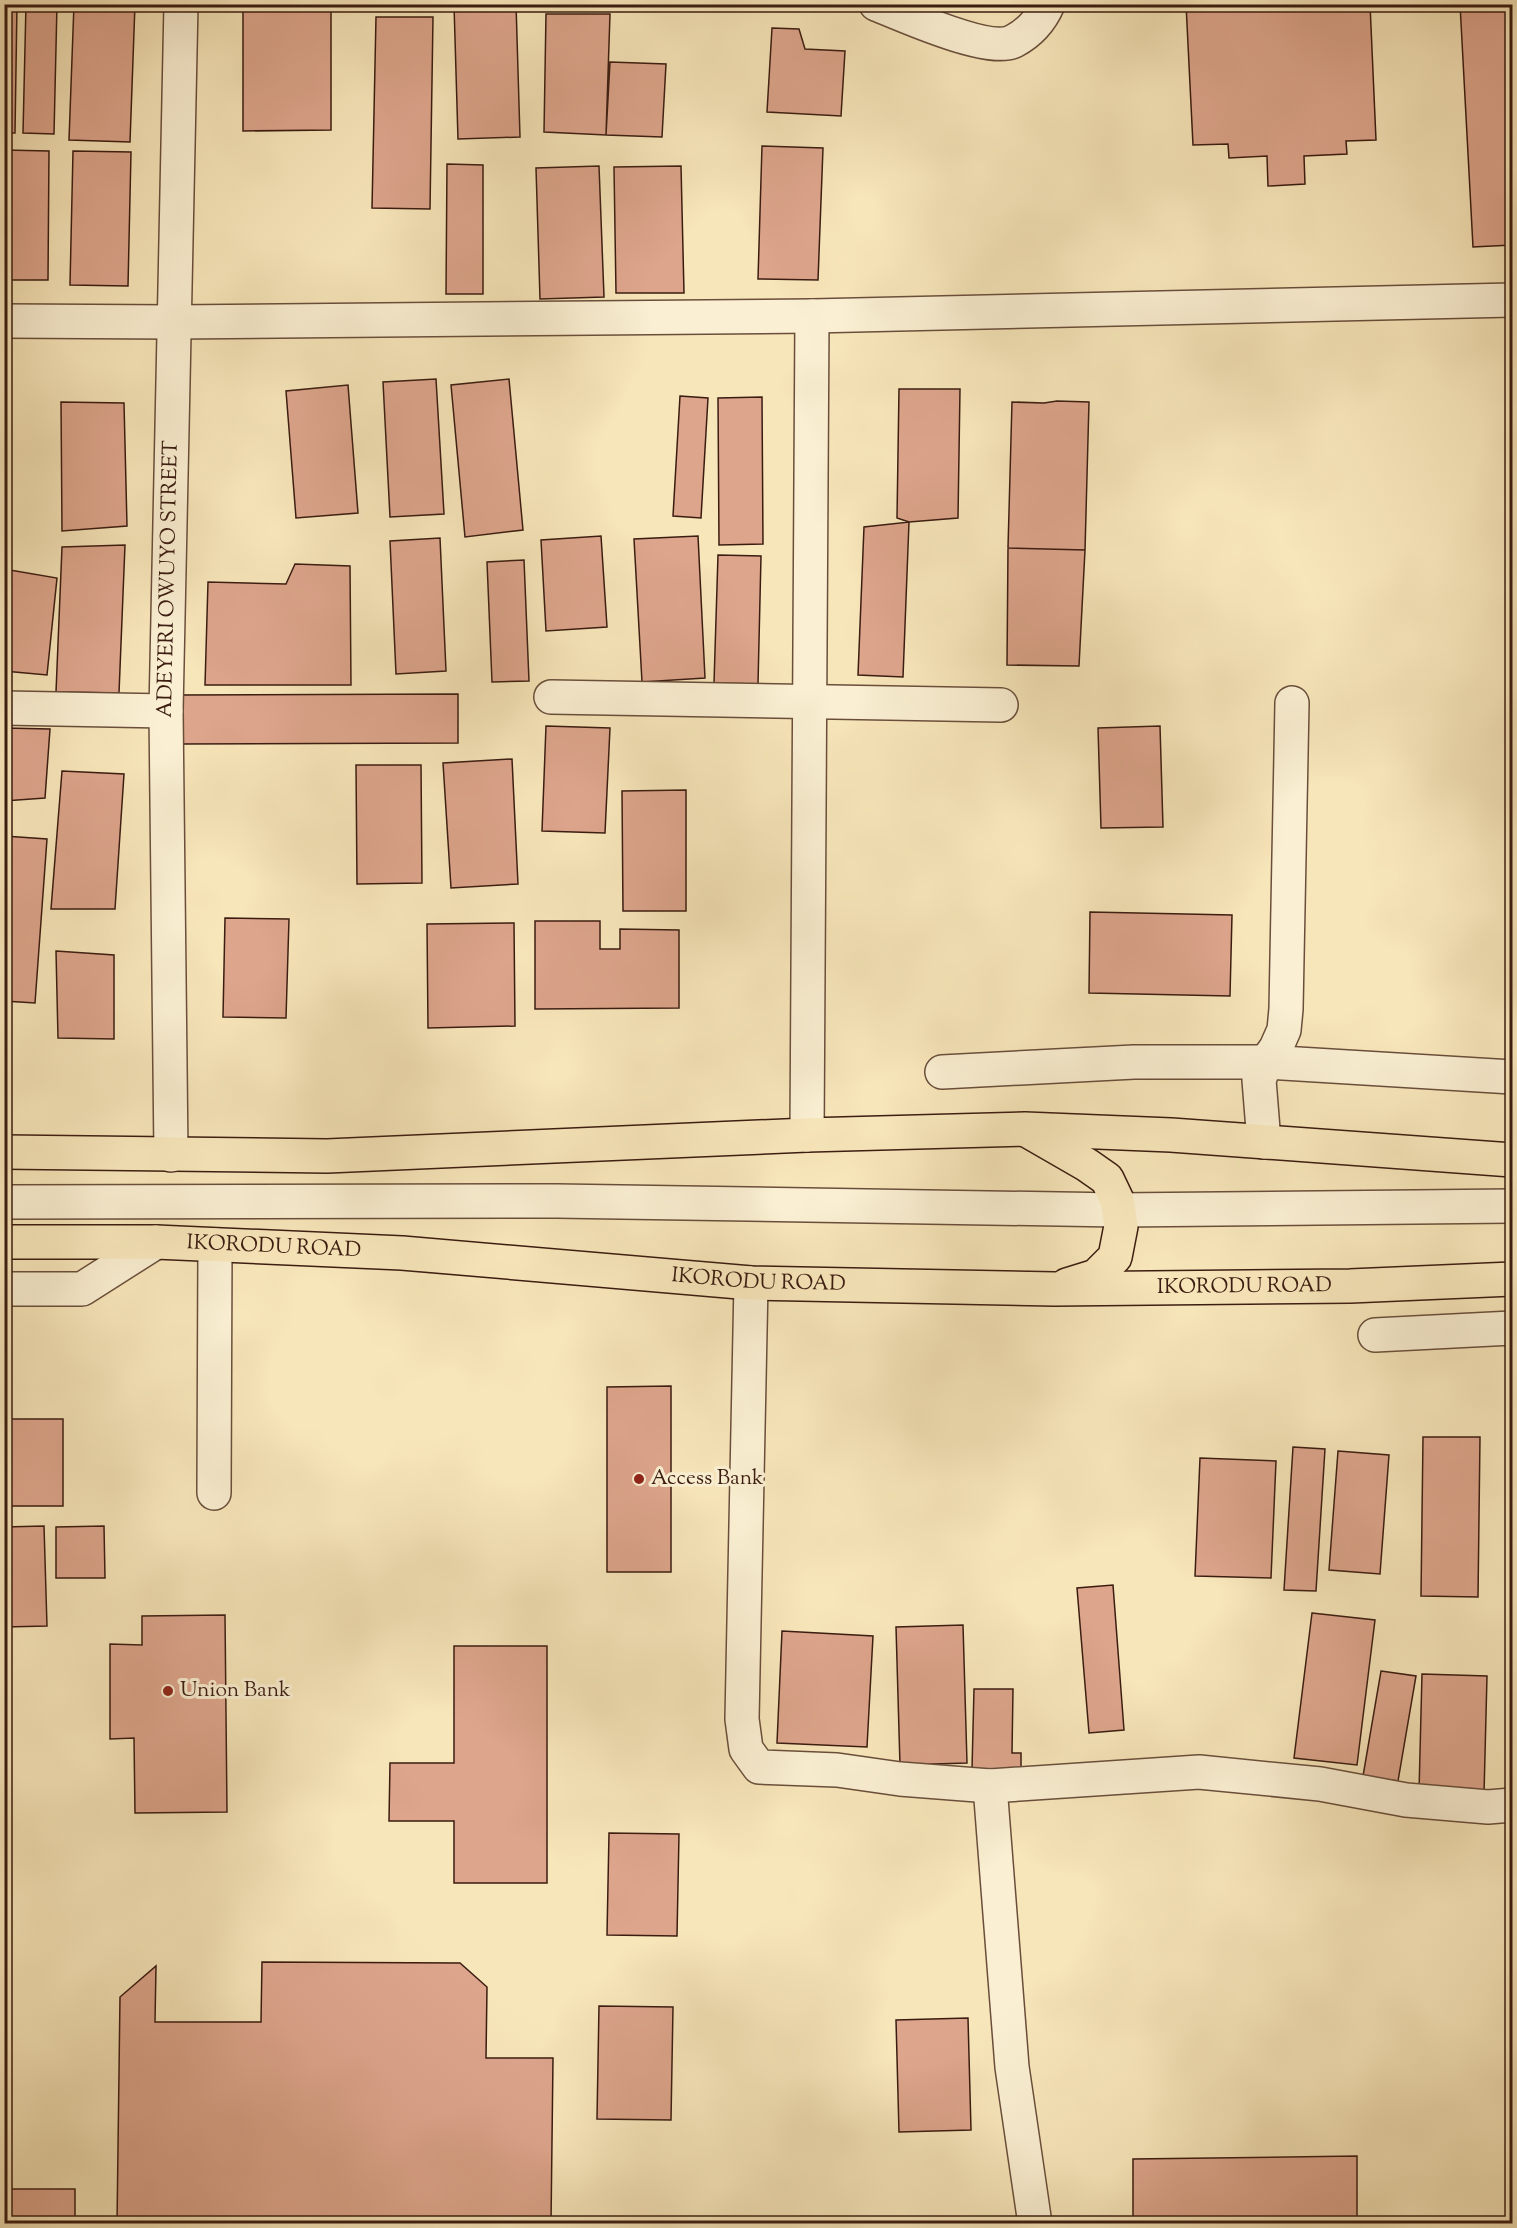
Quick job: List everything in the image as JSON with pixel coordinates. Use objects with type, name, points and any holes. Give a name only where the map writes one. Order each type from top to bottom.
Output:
[{"type":"highway","points":[[1025,1129],[1088,1165],[1107,1179],[1117,1200],[1121,1226],[1115,1257],[1096,1276],[1054,1289]]},
{"type":"highway","points":[[4,1152],[327,1156],[807,1135],[1025,1129],[1171,1135],[1512,1160]]},
{"type":"highway","name":"IKORODU ROAD","points":[[4,1242],[156,1242],[402,1253],[751,1284],[1054,1289],[1350,1286],[1512,1279]]},
{"type":"street","name":"ADEYERI OWUYO STREET","points":[[171,1155],[166,711],[181,4]]},
{"type":"street","points":[[876,4],[975,42],[1012,43],[1041,20],[1048,4]]},
{"type":"street","points":[[4,321],[175,322],[812,316],[1512,300]]},
{"type":"street","points":[[807,1135],[812,316]]},
{"type":"street","points":[[551,697],[1000,705]]},
{"type":"street","points":[[1264,1142],[1259,1080],[1284,1030],[1286,1009],[1292,703]]},
{"type":"street","points":[[4,708],[166,711]]},
{"type":"street","points":[[942,1072],[1134,1062],[1266,1062],[1512,1077]]},
{"type":"street","points":[[4,1202],[557,1201],[1118,1210],[1512,1206]]},
{"type":"street","points":[[4,1289],[82,1289],[156,1242]]},
{"type":"street","points":[[214,1493],[215,1245]]},
{"type":"street","points":[[751,1284],[742,1719],[746,1749],[759,1767],[837,1770],[900,1779],[990,1786],[1199,1772],[1320,1784],[1406,1800],[1488,1807],[1512,1805]]},
{"type":"street","points":[[1375,1335],[1512,1328]]},
{"type":"street","points":[[990,1786],[1012,2067],[1035,2223]]},
{"type":"building","points":[[4,4],[17,4],[15,133],[4,133]]},
{"type":"building","points":[[26,4],[57,4],[54,134],[23,133]]},
{"type":"building","points":[[74,4],[135,4],[130,142],[69,140]]},
{"type":"building","points":[[243,4],[331,4],[331,130],[243,131]]},
{"type":"building","points":[[516,4],[520,137],[458,139],[454,5]]},
{"type":"building","points":[[1186,4],[1370,4],[1376,140],[1346,141],[1347,154],[1304,156],[1305,184],[1268,186],[1267,156],[1229,158],[1228,144],[1193,145]]},
{"type":"building","points":[[1460,4],[1512,4],[1512,245],[1473,247]]},
{"type":"building","points":[[546,14],[610,14],[606,135],[544,132]]},
{"type":"building","points":[[376,17],[433,17],[430,209],[372,208]]},
{"type":"building","points":[[772,28],[799,29],[805,49],[845,51],[841,116],[767,112]]},
{"type":"building","points":[[610,62],[666,64],[662,137],[606,135]]},
{"type":"building","points":[[762,146],[823,148],[818,280],[758,279]]},
{"type":"building","points":[[4,150],[49,151],[48,280],[4,280]]},
{"type":"building","points":[[73,151],[131,152],[128,286],[70,285]]},
{"type":"building","points":[[447,164],[483,165],[483,294],[446,294]]},
{"type":"building","points":[[599,166],[604,297],[540,299],[536,168]]},
{"type":"building","points":[[681,166],[684,293],[616,293],[614,167]]},
{"type":"building","points":[[436,379],[444,514],[390,517],[383,382]]},
{"type":"building","points":[[509,379],[523,530],[465,537],[451,385]]},
{"type":"building","points":[[348,385],[358,513],[296,518],[286,391]]},
{"type":"building","points":[[899,389],[960,389],[958,518],[909,522],[897,518]]},
{"type":"building","points":[[680,396],[708,398],[701,518],[673,516]]},
{"type":"building","points":[[762,397],[763,544],[719,545],[718,398]]},
{"type":"building","points":[[61,402],[124,403],[127,526],[62,531]]},
{"type":"building","points":[[1012,402],[1089,402],[1085,550],[1008,548]]},
{"type":"building","points":[[909,522],[903,677],[858,675],[864,527]]},
{"type":"building","points":[[601,536],[607,627],[546,631],[541,540]]},
{"type":"building","points":[[698,536],[705,678],[642,682],[634,539]]},
{"type":"building","points":[[440,538],[446,671],[396,674],[390,541]]},
{"type":"building","points":[[125,545],[119,693],[56,692],[62,547]]},
{"type":"building","points":[[1008,548],[1085,550],[1079,666],[1007,665]]},
{"type":"building","points":[[718,555],[761,556],[758,684],[714,683]]},
{"type":"building","points":[[524,560],[529,681],[492,682],[487,562]]},
{"type":"building","points":[[295,564],[350,566],[351,685],[205,685],[208,582],[286,584]]},
{"type":"building","points":[[4,569],[57,578],[47,675],[4,671]]},
{"type":"building","points":[[458,694],[458,743],[180,744],[180,695]]},
{"type":"building","points":[[546,726],[610,728],[605,833],[542,831]]},
{"type":"building","points":[[1160,726],[1163,827],[1101,828],[1098,728]]},
{"type":"building","points":[[4,728],[50,729],[45,798],[4,801]]},
{"type":"building","points":[[512,759],[518,884],[451,888],[443,763]]},
{"type":"building","points":[[356,765],[421,765],[422,883],[357,884]]},
{"type":"building","points":[[62,771],[124,774],[115,909],[51,909]]},
{"type":"building","points":[[686,790],[686,911],[623,911],[622,791]]},
{"type":"building","points":[[4,836],[47,839],[35,1003],[4,1001]]},
{"type":"building","points":[[1090,912],[1232,915],[1230,996],[1089,993]]},
{"type":"building","points":[[225,918],[289,919],[286,1018],[223,1017]]},
{"type":"building","points":[[535,921],[600,921],[600,949],[620,949],[620,929],[679,930],[679,1008],[535,1009]]},
{"type":"building","points":[[514,923],[515,1026],[428,1028],[427,924]]},
{"type":"building","points":[[56,951],[114,955],[114,1039],[58,1038]]},
{"type":"building","name":"Access Bank","points":[[671,1386],[671,1572],[607,1572],[607,1387]]},
{"type":"building","points":[[4,1419],[63,1419],[63,1506],[4,1506]]},
{"type":"building","points":[[1510,1429],[1512,1429],[1512,1466],[1511,1466]]},
{"type":"building","points":[[1423,1437],[1480,1437],[1478,1597],[1421,1596]]},
{"type":"building","points":[[1293,1447],[1325,1449],[1316,1591],[1284,1590]]},
{"type":"building","points":[[1338,1451],[1389,1455],[1380,1574],[1329,1570]]},
{"type":"building","points":[[1200,1458],[1276,1461],[1271,1578],[1195,1576]]},
{"type":"building","points":[[44,1526],[47,1626],[4,1627],[4,1527]]},
{"type":"building","points":[[104,1526],[105,1578],[56,1578],[56,1527]]},
{"type":"building","points":[[1113,1585],[1124,1730],[1089,1733],[1077,1588]]},
{"type":"building","points":[[1312,1613],[1375,1620],[1357,1765],[1294,1758]]},
{"type":"building","name":"Union Bank","points":[[225,1615],[227,1812],[135,1813],[134,1738],[110,1739],[110,1644],[142,1645],[142,1616]]},
{"type":"building","points":[[963,1625],[967,1763],[900,1765],[896,1627]]},
{"type":"building","points":[[782,1631],[873,1636],[867,1747],[777,1743]]},
{"type":"building","points":[[454,1646],[547,1646],[547,1883],[454,1883],[454,1821],[389,1821],[390,1763],[454,1763]]},
{"type":"building","points":[[1381,1671],[1416,1676],[1398,1781],[1363,1776]]},
{"type":"building","points":[[1422,1674],[1487,1676],[1484,1794],[1419,1792]]},
{"type":"building","points":[[974,1689],[1013,1689],[1012,1753],[1021,1753],[1021,1770],[972,1769]]},
{"type":"building","points":[[609,1833],[679,1834],[677,1936],[607,1935]]},
{"type":"building","points":[[262,1962],[460,1963],[487,1987],[486,2058],[553,2058],[551,2224],[117,2224],[120,1997],[156,1966],[155,2022],[261,2022]]},
{"type":"building","points":[[599,2006],[673,2007],[671,2120],[597,2119]]},
{"type":"building","points":[[968,2018],[971,2130],[899,2132],[896,2020]]},
{"type":"building","points":[[1357,2156],[1357,2224],[1133,2224],[1133,2159]]},
{"type":"building","points":[[4,2189],[75,2189],[75,2224],[4,2224]]},
{"type":"place","name":"Access Bank","points":[[639,1479]]},
{"type":"place","name":"Union Bank","points":[[168,1691]]}]
